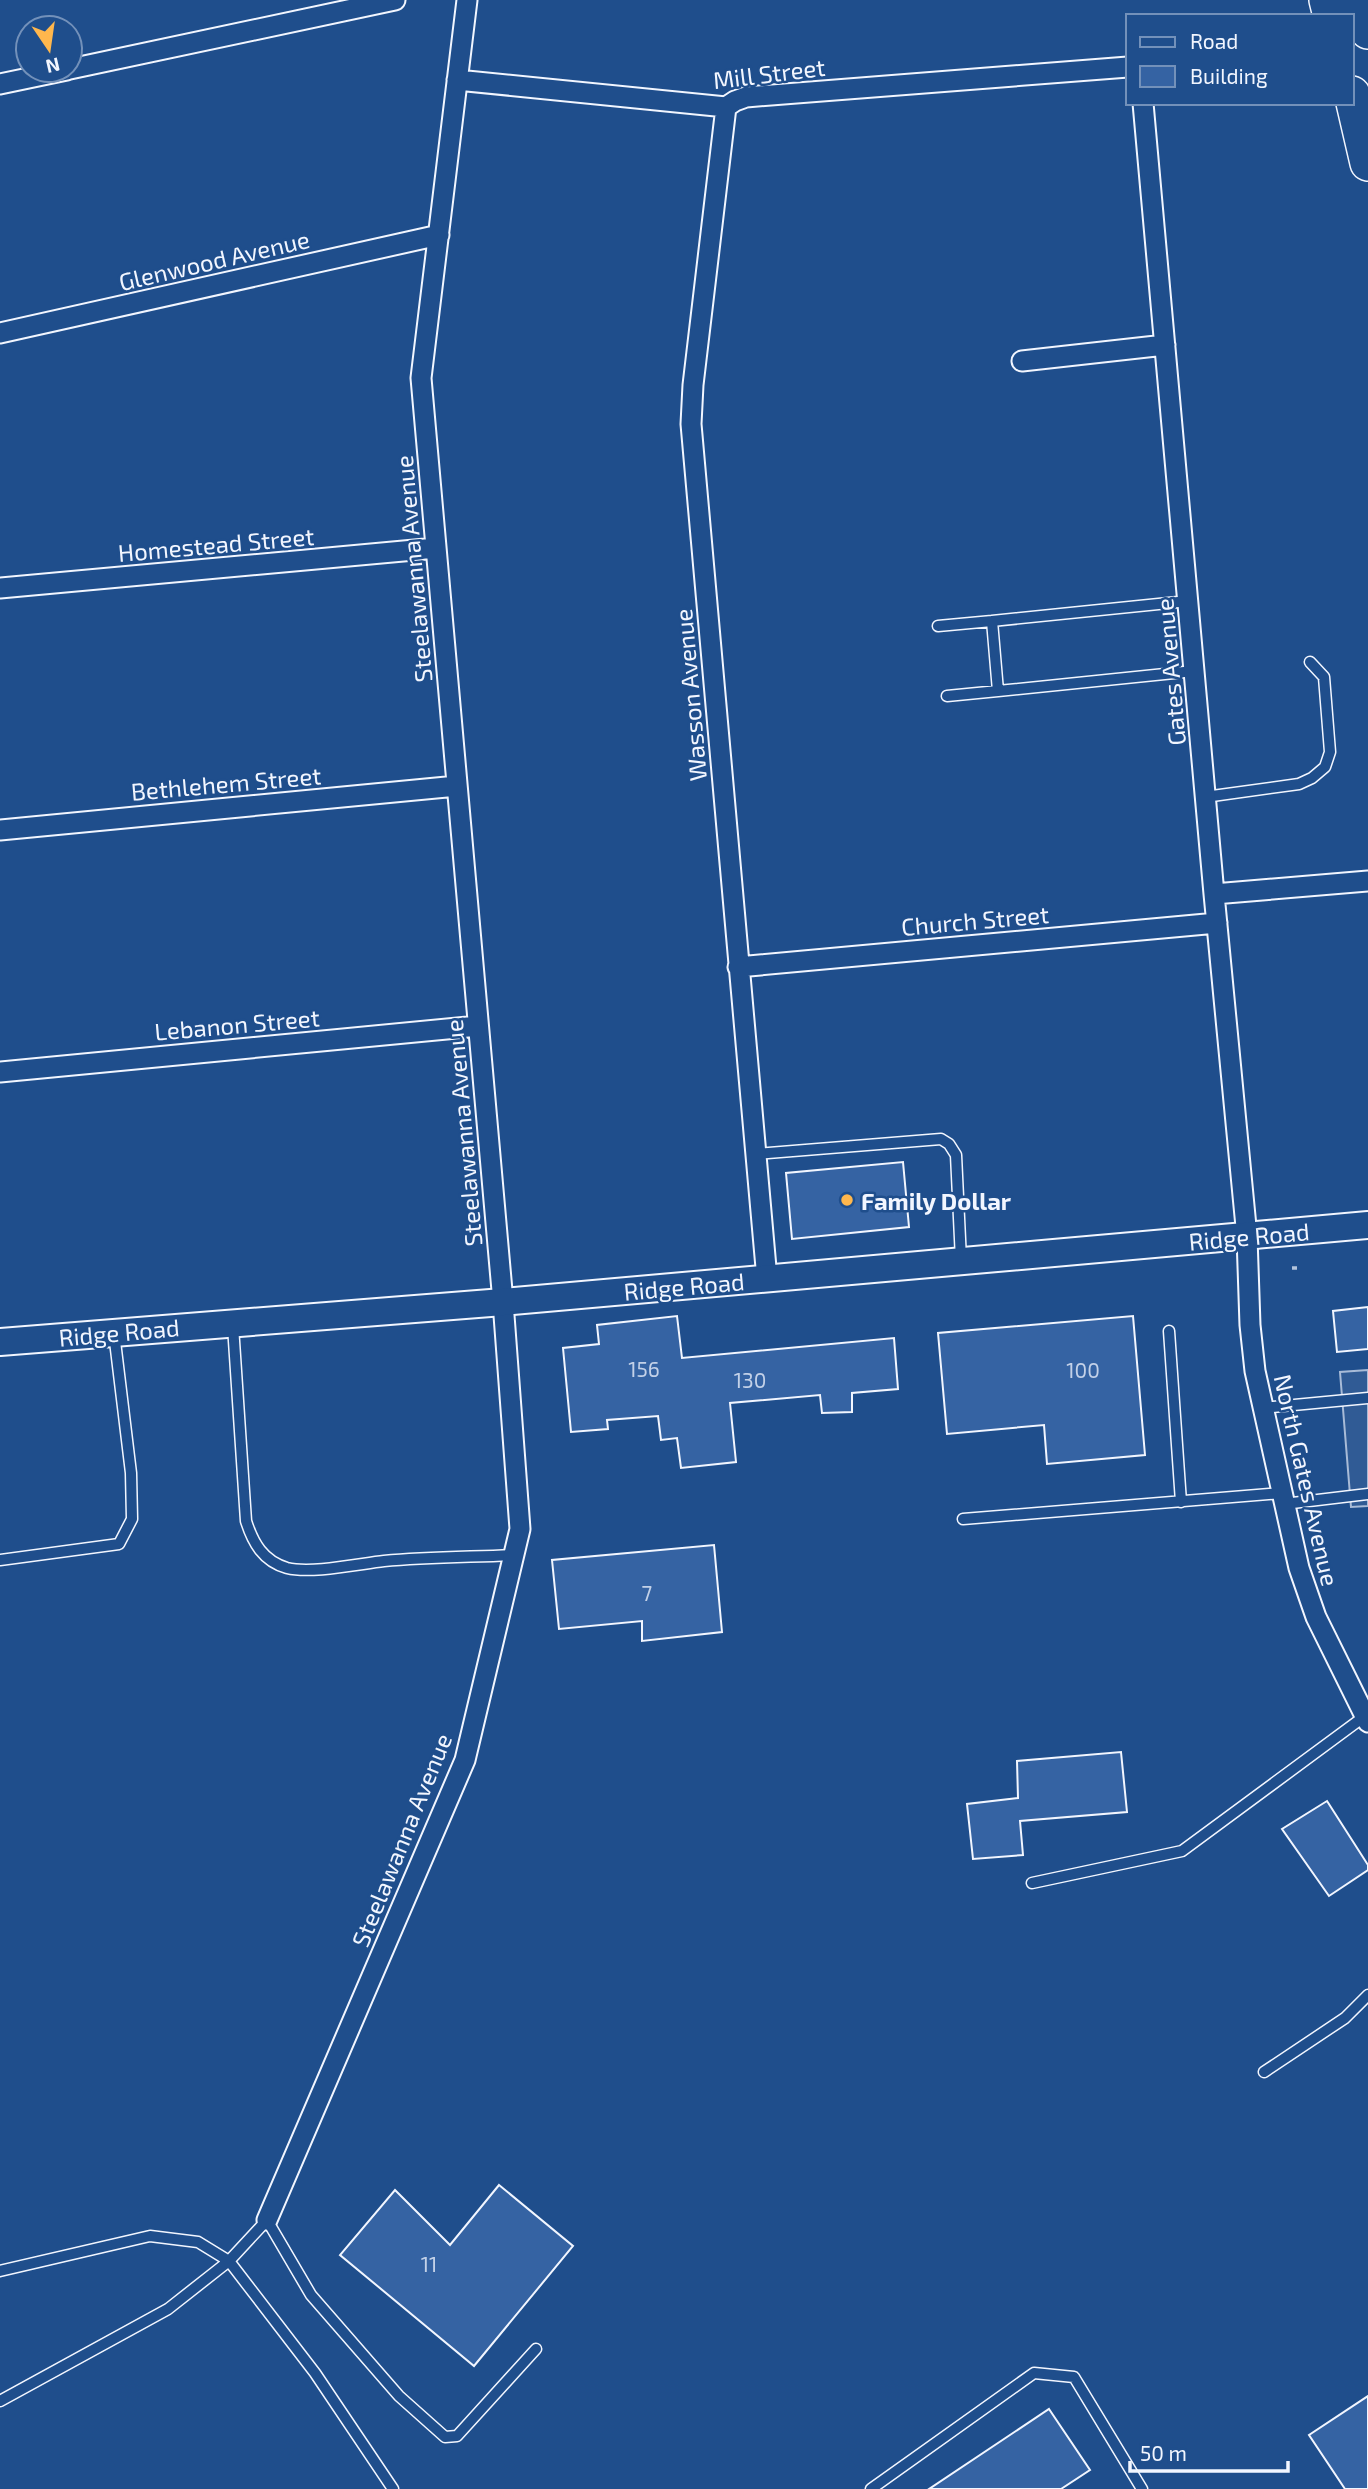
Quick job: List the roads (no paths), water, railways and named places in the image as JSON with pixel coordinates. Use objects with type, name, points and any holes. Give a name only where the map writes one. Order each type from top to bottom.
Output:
[{"type":"highway","points":[[1357,0],[1368,31]]},
{"type":"highway","points":[[1354,103],[1368,163]]},
{"type":"main road","name":"Ridge Road","points":[[0,1342],[503,1302],[1368,1225]]},
{"type":"street","points":[[84,67],[395,0]]},
{"type":"street","name":"Steelawanna Avenue","points":[[267,2220],[465,1760],[520,1529],[503,1302],[421,378],[467,0]]},
{"type":"street","name":"Mill Street","points":[[457,80],[726,107],[746,97],[1126,67]]},
{"type":"street","name":"Gates Avenue","points":[[1143,105],[1247,1237]]},
{"type":"street","name":"Wasson Avenue","points":[[726,107],[693,384],[691,424],[766,1279]]},
{"type":"street","name":"Glenwood Avenue","points":[[0,333],[439,235]]},
{"type":"street","points":[[1022,361],[1165,345]]},
{"type":"street","name":"Homestead Street","points":[[0,588],[436,548]]},
{"type":"street","name":"Bethlehem Street","points":[[0,830],[457,786]]},
{"type":"street","points":[[1214,894],[1368,881]]},
{"type":"street","name":"Church Street","points":[[738,967],[1217,923]]},
{"type":"street","name":"Lebanon Street","points":[[0,1072],[478,1026]]},
{"type":"street","name":"North Gates Avenue","points":[[1247,1237],[1250,1325],[1262,1408],[1299,1568],[1316,1617],[1366,1719]]},
{"type":"lane","points":[[939,626],[1188,601]]},
{"type":"lane","points":[[992,621],[998,691]]},
{"type":"lane","points":[[1205,797],[1299,784],[1325,767],[1330,752],[1324,677],[1310,662]]},
{"type":"lane","points":[[947,696],[1194,671]]},
{"type":"lane","points":[[755,1154],[941,1139],[949,1144],[956,1155],[961,1262]]},
{"type":"lane","points":[[232,1322],[246,1521],[253,1541],[268,1559],[287,1568],[304,1570],[388,1561],[514,1555]]},
{"type":"lane","points":[[1169,1331],[1181,1503]]},
{"type":"lane","points":[[0,1560],[119,1544],[132,1519],[131,1473],[114,1332]]},
{"type":"lane","points":[[1262,1408],[1368,1398]]},
{"type":"lane","points":[[963,1519],[1181,1503],[1368,1494]]},
{"type":"lane","points":[[1032,1883],[1182,1851],[1366,1719]]},
{"type":"lane","points":[[1264,2072],[1345,2018],[1368,1995]]},
{"type":"lane","points":[[0,2401],[168,2309],[229,2261],[267,2220],[311,2295],[399,2396],[445,2437],[457,2436],[536,2349]]},
{"type":"lane","points":[[0,2271],[150,2236],[198,2242],[229,2261],[315,2373],[393,2489]]},
{"type":"lane","points":[[871,2489],[1034,2373],[1074,2377],[1142,2489]]},
{"type":"lane","points":[[888,2476],[891,2489]]},
{"type":"place","name":"Family Dollar","points":[[847,1200]]}]
